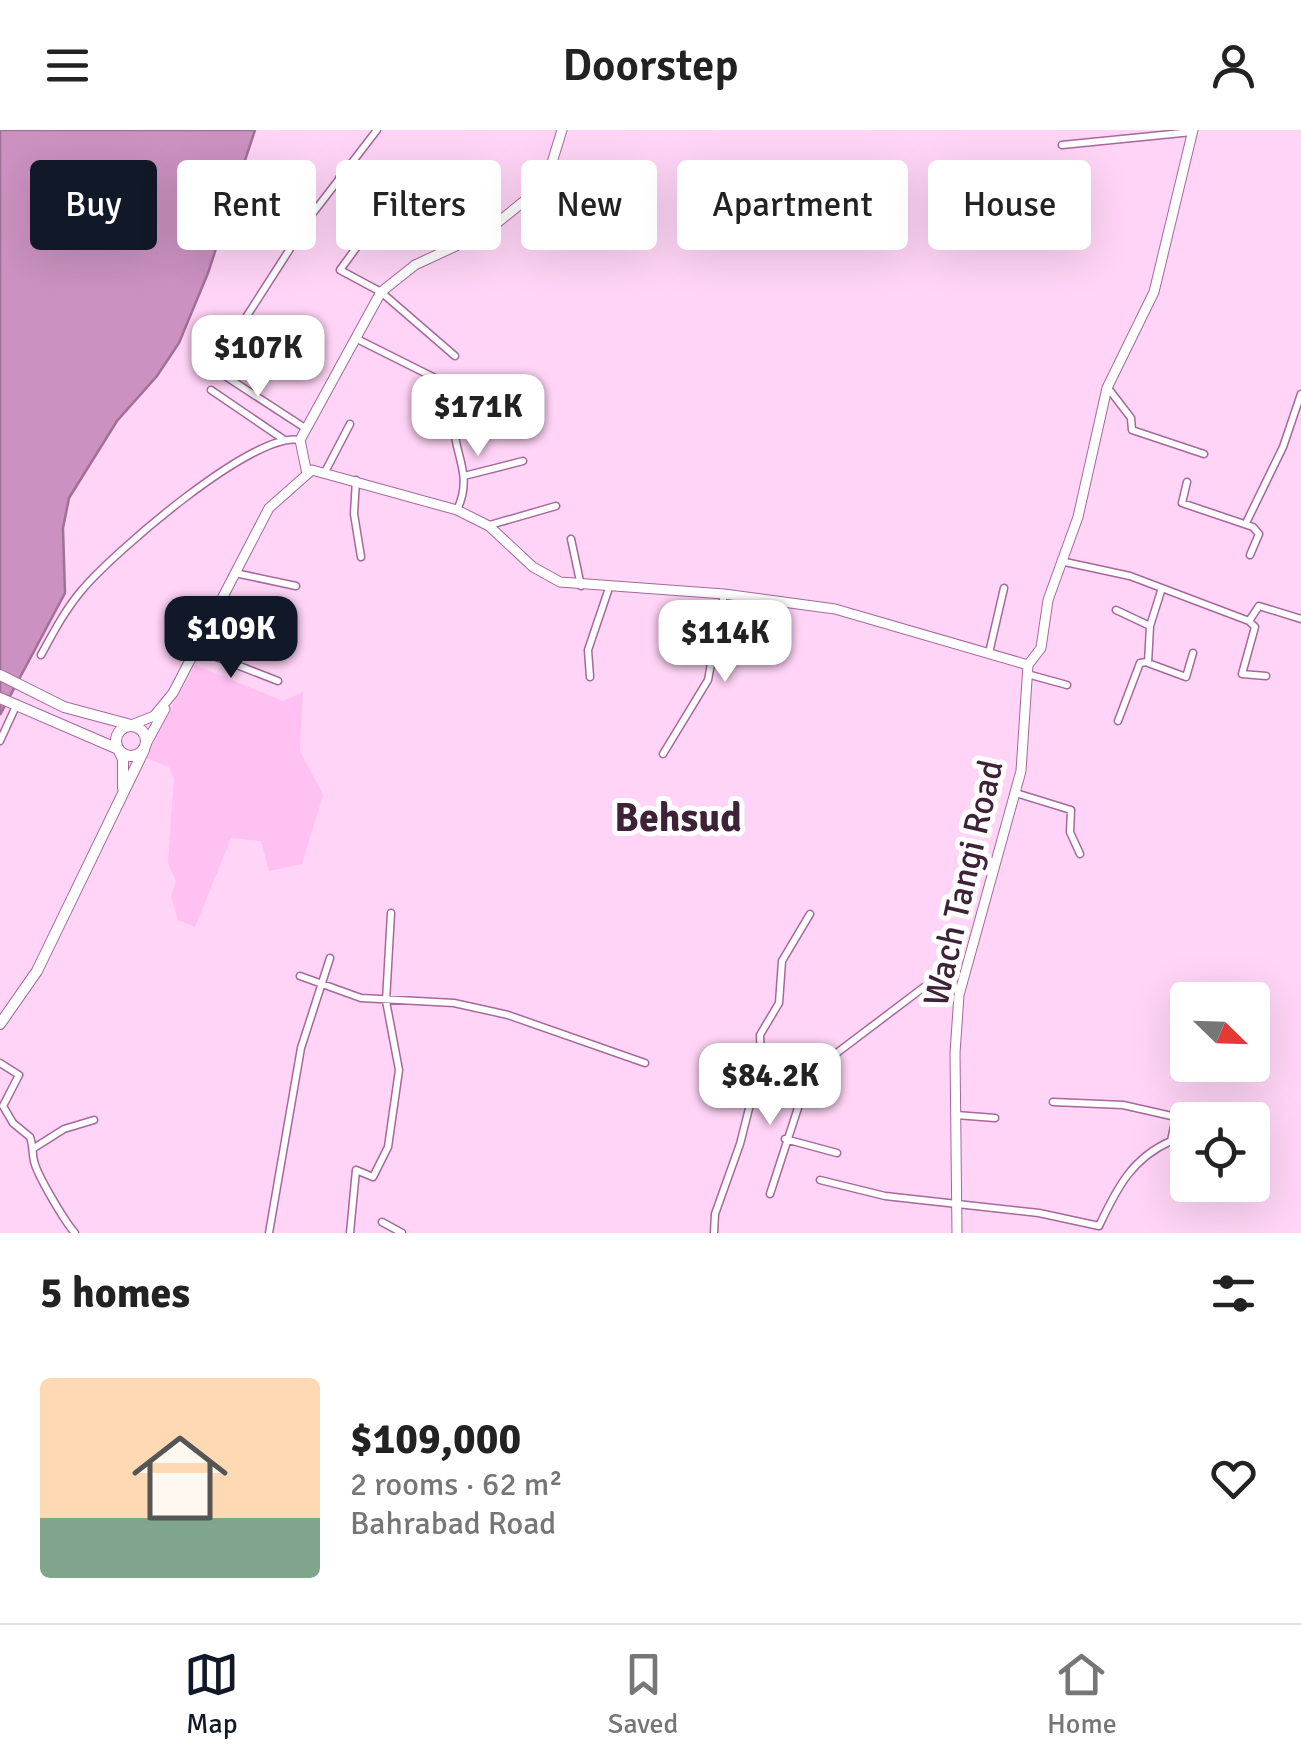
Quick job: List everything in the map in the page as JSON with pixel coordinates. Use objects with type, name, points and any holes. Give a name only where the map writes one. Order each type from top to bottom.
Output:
[{"type":"main road","points":[[307,474],[300,440],[381,292],[415,265],[486,232],[539,188],[550,170],[562,130]]},
{"type":"main road","name":"Wach Tangi Road","points":[[957,1233],[955,1116],[961,988],[1016,793],[1028,670],[1041,648],[1048,600],[1066,562],[1107,388],[1149,307],[1193,131]]},
{"type":"main road","points":[[0,1024],[37,971],[145,747],[269,508],[307,474],[326,470],[458,510],[489,526],[533,568],[560,582],[724,594],[847,611],[989,653],[1028,670]]},
{"type":"main road","points":[[0,675],[99,720],[144,731],[145,747]]},
{"type":"main road","points":[[122,794],[124,771],[118,749],[119,731],[154,716],[173,694]]},
{"type":"main road","points":[[9,703],[131,756],[145,747]]},
{"type":"street","points":[[353,160],[377,130]]},
{"type":"street","points":[[1062,146],[1193,131]]},
{"type":"street","points":[[305,428],[219,372],[216,364],[336,183]]},
{"type":"street","points":[[355,250],[340,270],[381,292],[456,356]]},
{"type":"street","points":[[355,338],[443,382]]},
{"type":"street","points":[[1107,388],[1131,418],[1132,430],[1204,454]]},
{"type":"street","points":[[211,390],[284,440]]},
{"type":"street","points":[[458,510],[467,490],[452,424],[461,392]]},
{"type":"street","points":[[1247,522],[1282,447],[1301,394]]},
{"type":"street","points":[[326,470],[350,424]]},
{"type":"street","points":[[452,424],[511,429]]},
{"type":"street","points":[[41,655],[80,592],[149,524],[206,482],[284,440],[300,440]]},
{"type":"street","points":[[464,476],[523,461]]},
{"type":"street","points":[[356,478],[354,514],[361,557]]},
{"type":"street","points":[[1187,482],[1182,503],[1247,522],[1258,534],[1250,555]]},
{"type":"street","points":[[489,526],[556,506]]},
{"type":"street","points":[[571,539],[582,586]]},
{"type":"street","points":[[1066,562],[1130,576],[1249,620],[1255,628],[1242,674],[1266,676]]},
{"type":"street","points":[[235,573],[296,586]]},
{"type":"street","points":[[590,677],[588,650],[609,588]]},
{"type":"street","points":[[989,653],[1004,588]]},
{"type":"street","points":[[1147,662],[1150,626],[1161,590]]},
{"type":"street","points":[[663,754],[708,680],[724,594]]},
{"type":"street","points":[[1249,620],[1258,606],[1301,619]]},
{"type":"street","points":[[1116,610],[1150,626]]},
{"type":"street","points":[[196,649],[278,681]]},
{"type":"street","points":[[1118,720],[1140,663],[1186,677],[1193,653]]},
{"type":"street","points":[[1028,670],[1067,685]]},
{"type":"street","points":[[0,741],[9,703]]},
{"type":"street","points":[[1016,793],[1071,810],[1070,832],[1080,854]]},
{"type":"street","points":[[350,1233],[356,1170],[374,1177],[388,1146],[399,1070],[386,1001],[391,913]]},
{"type":"street","points":[[714,1233],[715,1214],[740,1144],[761,1061],[760,1035],[779,1003],[782,961],[810,914]]},
{"type":"street","points":[[268,1233],[301,1048],[330,958]]},
{"type":"street","points":[[300,976],[386,1001],[454,1003],[508,1015],[645,1064]]},
{"type":"street","points":[[770,1194],[809,1074],[924,987],[961,988]]},
{"type":"street","points":[[761,1061],[809,1074]]},
{"type":"street","points":[[0,1063],[18,1076],[3,1106],[34,1148],[34,1164],[51,1189],[60,1216],[75,1233]]},
{"type":"street","points":[[820,1180],[884,1196],[1039,1213],[1099,1226],[1136,1161],[1171,1140],[1176,1117],[1123,1105],[1053,1102]]},
{"type":"street","points":[[955,1116],[995,1118]]},
{"type":"street","points":[[34,1148],[64,1129],[94,1120]]},
{"type":"street","points":[[785,1139],[837,1153]]},
{"type":"street","points":[[382,1222],[402,1233]]},
{"type":"shaded area","points":[[0,130],[255,130],[245,160],[177,160],[177,250],[216,250],[179,343],[157,376],[117,421],[69,498],[63,528],[65,593],[0,715]]},
{"type":"shaded area","points":[[195,665],[283,701],[303,692],[300,751],[323,795],[302,864],[269,871],[261,841],[231,838],[195,927],[178,920],[171,896],[176,881],[168,863],[174,779],[169,767],[144,757]]},
{"type":"district","name":"Behsud","points":[[678,817]]}]
